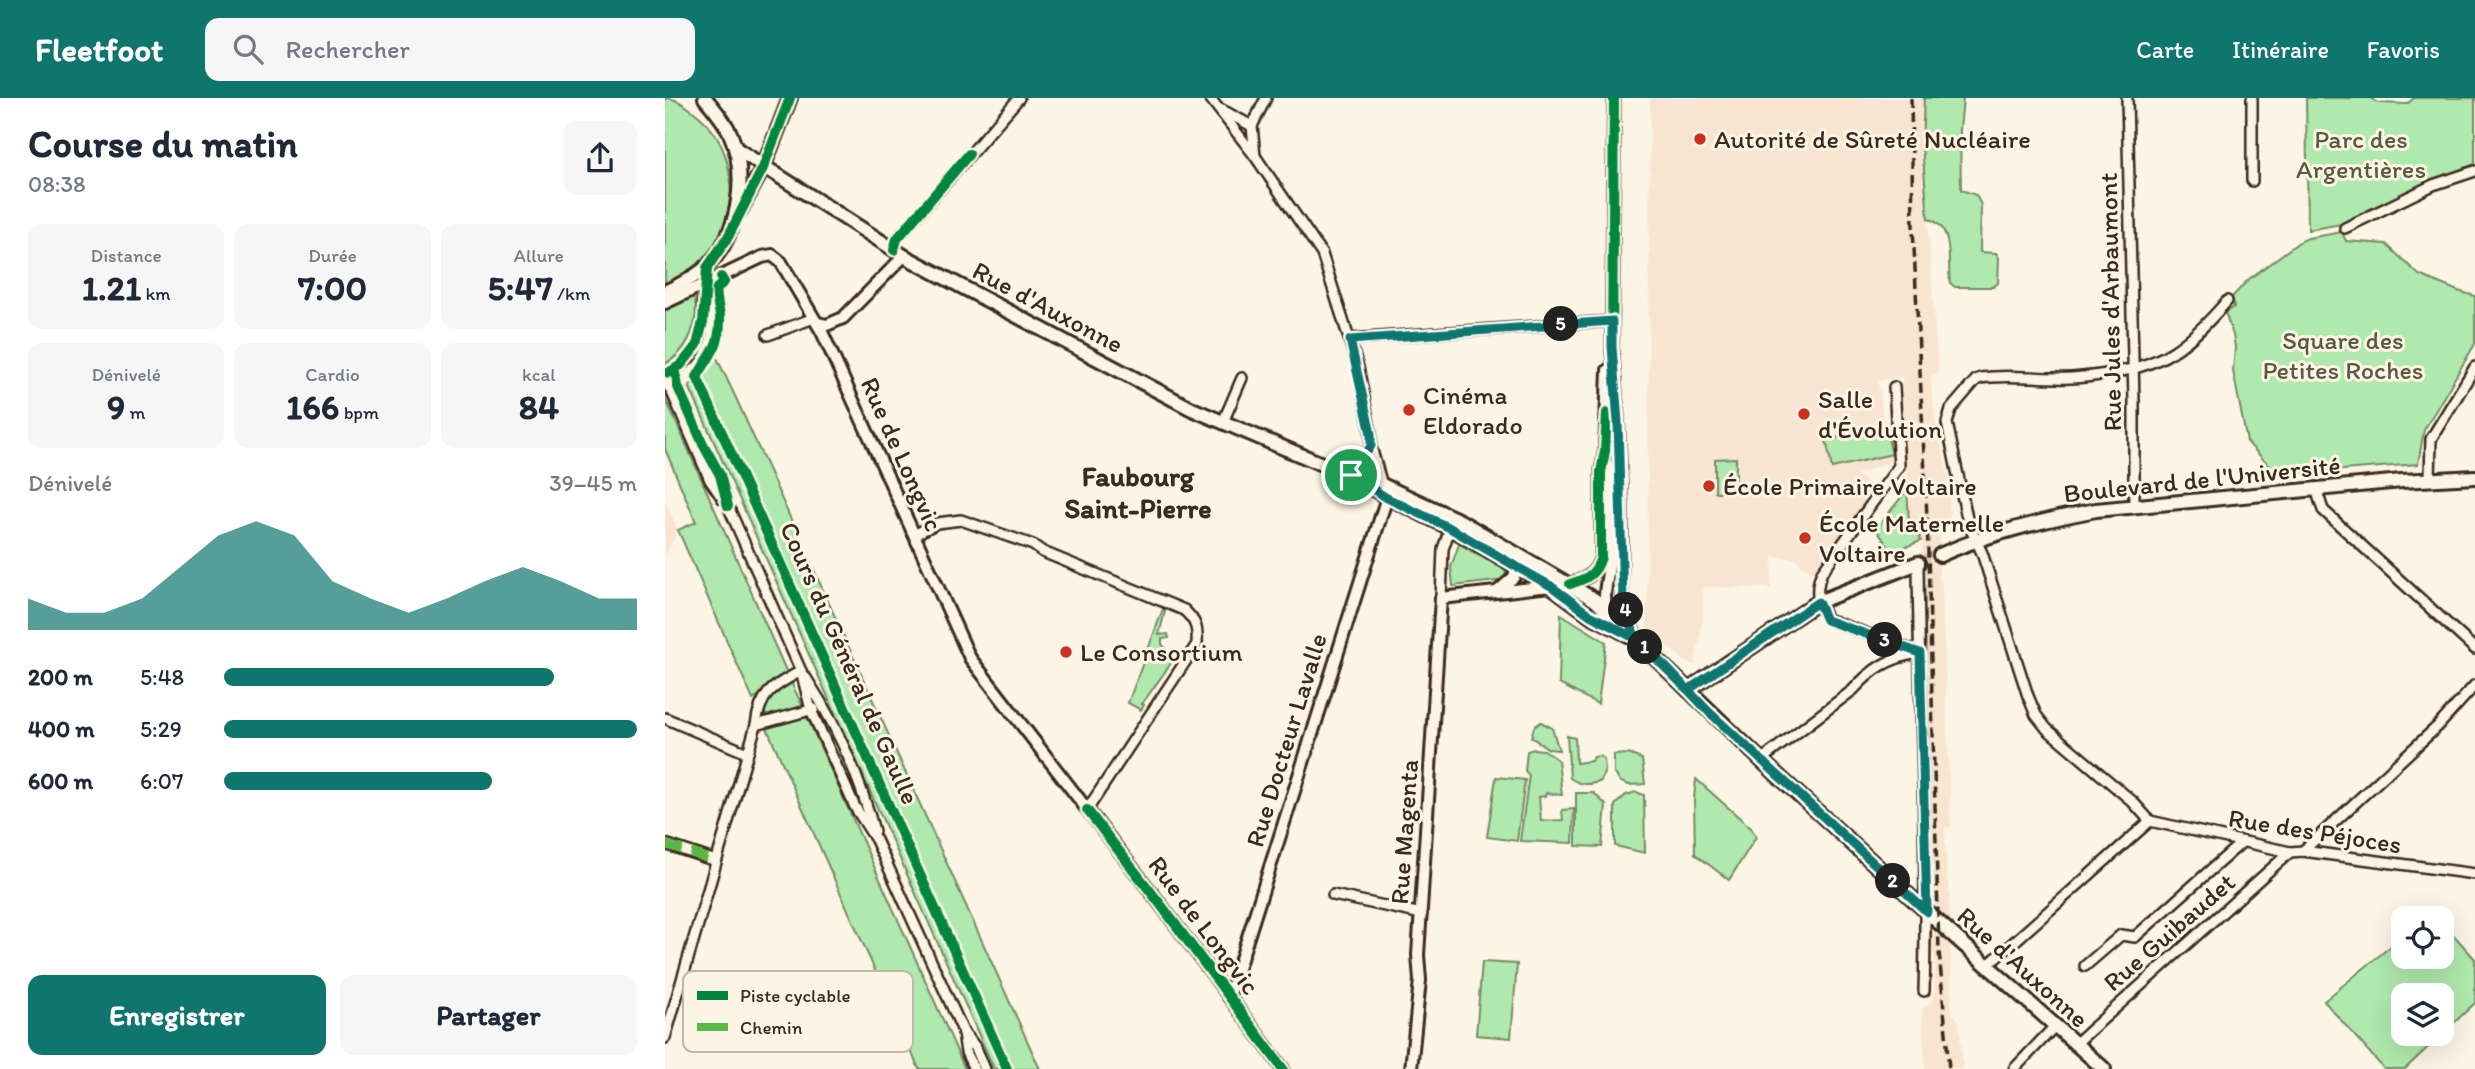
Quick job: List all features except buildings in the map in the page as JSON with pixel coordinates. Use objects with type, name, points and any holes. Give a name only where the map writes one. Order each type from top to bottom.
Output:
[{"type":"main road","points":[[666,294],[711,261],[728,237],[739,194],[735,148],[726,125],[705,98]]},
{"type":"main road","points":[[733,223],[763,167],[790,98]]},
{"type":"main road","name":"Rue d'Auxonne","points":[[735,148],[899,253],[1192,409],[1353,477],[1382,485],[1460,521],[1518,560],[1570,600],[1612,628],[1636,639]]},
{"type":"main road","name":"Rue d'Auxonne","points":[[1353,477],[1387,498],[1570,584],[1602,602],[1636,639],[1761,760],[2104,1069]]},
{"type":"main road","name":"Boulevard de l'Université","points":[[1940,555],[2058,517],[2134,504],[2475,477]]},
{"type":"main road","points":[[1387,498],[1416,500]]},
{"type":"main road","points":[[1688,690],[1818,602],[1918,563]]},
{"type":"street","points":[[768,335],[816,321],[827,325],[843,318],[899,253],[897,239],[1019,98]]},
{"type":"street","points":[[1255,156],[1252,126],[1266,98]]},
{"type":"street","points":[[1614,98],[1612,347],[1622,516],[1621,585],[1623,602],[1636,639]]},
{"type":"street","name":"Rue Jules d'Arbaumont","points":[[2127,98],[2134,504]]},
{"type":"street","points":[[2252,98],[2252,181]]},
{"type":"street","points":[[1213,102],[1252,126]]},
{"type":"street","points":[[1213,102],[1255,156],[1322,254],[1350,340],[1371,434],[1371,446],[1382,485]]},
{"type":"street","points":[[2345,228],[2433,185],[2475,171]]},
{"type":"street","name":"Rue de Longvic","points":[[705,285],[762,257],[772,255],[777,258],[816,321],[970,658],[1283,1069]]},
{"type":"street","points":[[665,374],[675,369],[692,353],[701,335],[707,268],[711,261]]},
{"type":"street","points":[[666,294],[705,285]]},
{"type":"street","points":[[1988,965],[2150,821],[2132,801],[2046,729],[2036,715],[1982,553],[1968,523],[1947,423],[1951,410],[1976,380],[1986,377],[2072,378],[2133,370],[2159,361],[2203,329],[2227,301]]},
{"type":"street","points":[[1350,340],[1612,321]]},
{"type":"street","points":[[1570,584],[1592,575],[1601,558],[1601,472],[1605,451],[1608,358],[1612,347]]},
{"type":"street","points":[[2430,479],[2431,439],[2475,367]]},
{"type":"street","name":"Cours du Général de Gaulle","points":[[675,369],[678,387],[720,475],[728,506],[801,671],[823,705],[866,802],[876,840]]},
{"type":"street","points":[[1223,422],[1242,378]]},
{"type":"street","name":"Cours du Général de Gaulle","points":[[665,382],[671,390],[710,480],[728,506]]},
{"type":"street","points":[[1894,387],[1899,466],[1822,572],[1816,586],[1818,602],[1826,620],[1920,653]]},
{"type":"street","points":[[1353,477],[1371,446]]},
{"type":"street","points":[[1605,451],[1609,473],[1611,524],[1609,567],[1602,602],[1612,628]]},
{"type":"street","points":[[2316,489],[2323,510],[2475,649]]},
{"type":"street","name":"Rue Docteur Lavalle","points":[[1229,997],[1387,498]]},
{"type":"street","points":[[914,535],[937,523],[961,520],[1033,545],[1043,552],[1184,610],[1194,619],[1198,629],[1197,644],[1087,810]]},
{"type":"street","points":[[1450,528],[1443,549],[1441,598],[1551,586]]},
{"type":"street","points":[[1498,591],[1514,577],[1518,560]]},
{"type":"street","points":[[1918,563],[1927,912],[1924,991]]},
{"type":"street","points":[[1570,600],[1602,602],[1621,585]]},
{"type":"street","name":"Rue Magenta","points":[[1411,1069],[1420,980],[1418,956],[1441,598]]},
{"type":"street","points":[[1761,760],[1853,690],[1864,677],[1895,657],[1920,653]]},
{"type":"street","points":[[684,971],[756,725],[758,708],[769,692],[801,671]]},
{"type":"street","name":"Cours du Général de Gaulle","points":[[801,671],[811,710],[855,807],[876,840],[963,1031],[976,1048],[985,1069]]},
{"type":"street","points":[[2303,851],[2438,726],[2475,685]]},
{"type":"street","points":[[756,725],[823,705]]},
{"type":"street","points":[[665,718],[747,753]]},
{"type":"street","name":"Rue des Péjoces","points":[[2150,821],[2290,852],[2303,851],[2475,874]]},
{"type":"street","points":[[2085,966],[2121,935],[2135,937],[2241,842]]},
{"type":"street","points":[[665,844],[716,861]]},
{"type":"street","name":"Rue Guibaudet","points":[[2075,1044],[2290,852]]},
{"type":"street","points":[[1333,895],[1422,914]]},
{"type":"street","points":[[665,1038],[683,976]]},
{"type":"street","points":[[2014,1069],[2055,1026]]},
{"type":"street","name":"Cours du Général de Gaulle","points":[[963,1031],[966,1052],[974,1069]]},
{"type":"shaded area","points":[[1650,98],[1924,98],[1922,145],[1938,370],[1936,375],[1930,378],[1936,424],[1948,474],[1950,519],[1947,527],[1940,529],[1939,578],[1942,584],[1951,827],[1945,828],[1952,1013],[1959,1020],[1963,1069],[1925,1069],[1922,1008],[1934,1000],[1935,954],[1932,954],[1929,882],[1929,876],[1932,875],[1924,587],[1921,587],[1922,540],[1919,532],[1922,529],[1915,528],[1910,520],[1907,471],[1903,468],[1902,377],[1878,381],[1884,421],[1892,420],[1895,461],[1857,474],[1874,489],[1858,512],[1860,515],[1813,573],[1796,558],[1773,557],[1771,588],[1703,587],[1703,618],[1695,665],[1687,663],[1647,628]]},
{"type":"shaded area","points":[[665,501],[678,530],[665,556]]},
{"type":"green space","points":[[665,98],[687,107],[713,131],[725,155],[730,180],[729,206],[722,231],[708,254],[689,272],[665,284]]},
{"type":"green space","points":[[1924,98],[1963,98],[1960,130],[1961,190],[1976,195],[1981,205],[1980,252],[1996,253],[1999,258],[1998,283],[1993,287],[1955,287],[1950,283],[1946,236],[1937,223],[1928,219],[1922,145]]},
{"type":"green space","name":"Parc des Argentières","points":[[2306,98],[2371,98],[2378,103],[2407,104],[2414,98],[2475,98],[2475,164],[2433,180],[2341,224],[2308,230]]},
{"type":"green space","name":"Square des Petites Roches","points":[[2342,232],[2346,241],[2386,244],[2419,275],[2475,296],[2475,344],[2424,430],[2418,464],[2278,475],[2247,442],[2233,371],[2233,335],[2225,312],[2234,307],[2232,297],[2249,279],[2299,242]]},
{"type":"green space","points":[[694,296],[696,315],[691,334],[680,352],[665,364],[665,307]]},
{"type":"green space","points":[[716,356],[1040,1069],[994,1069],[689,386],[703,375]]},
{"type":"green space","points":[[665,397],[787,673],[753,700],[678,530],[696,522],[665,449]]},
{"type":"green space","points":[[1885,427],[1892,454],[1832,468],[1826,440]]},
{"type":"green space","points":[[1736,458],[1736,492],[1715,492],[1715,459]]},
{"type":"green space","points":[[1907,490],[1909,520],[1914,528],[1921,529],[1922,532],[1918,532],[1921,541],[1892,552],[1876,529]]},
{"type":"green space","points":[[1459,544],[1506,571],[1505,580],[1453,586],[1451,567]]},
{"type":"green space","points":[[1163,609],[1165,611],[1159,635],[1168,634],[1169,638],[1162,639],[1162,644],[1174,659],[1142,704],[1144,705],[1141,710],[1128,703]]},
{"type":"green space","points":[[1561,614],[1606,642],[1598,704],[1559,684]]},
{"type":"green space","points":[[790,680],[802,710],[768,716],[765,714],[769,699]]},
{"type":"green space","points":[[807,717],[965,1069],[919,1069],[911,1052],[913,971],[875,971],[765,724]]},
{"type":"green space","points":[[1541,722],[1552,728],[1559,750],[1549,749],[1531,737],[1534,727]]},
{"type":"green space","points":[[1567,736],[1575,738],[1576,763],[1591,761],[1600,756],[1604,759],[1605,770],[1601,781],[1585,784],[1570,778]]},
{"type":"green space","points":[[1544,750],[1558,760],[1562,795],[1546,793],[1545,796],[1539,797],[1541,821],[1563,820],[1562,810],[1574,809],[1573,843],[1520,841],[1529,775],[1525,771],[1527,751]]},
{"type":"green space","points":[[1628,754],[1642,759],[1645,784],[1629,785],[1621,782],[1614,773],[1614,755]]},
{"type":"green space","points":[[1496,777],[1525,780],[1517,841],[1487,837]]},
{"type":"green space","points":[[1696,779],[1751,828],[1756,837],[1729,880],[1695,854]]},
{"type":"green space","points":[[1636,792],[1644,795],[1645,853],[1615,846],[1615,805],[1626,795]]},
{"type":"green space","points":[[1576,793],[1594,793],[1606,805],[1602,847],[1576,846]]},
{"type":"green space","points":[[2454,935],[2475,959],[2475,1003],[2454,1023],[2454,983],[2391,983],[2391,1046],[2429,1046],[2405,1069],[2384,1069],[2324,1001],[2391,946],[2391,969],[2454,969]]},
{"type":"green space","points":[[1482,962],[1517,964],[1511,1038],[1476,1035]]},
{"type":"tunnel","points":[[1918,563],[1940,555]]},
{"type":"railway","points":[[1911,98],[1913,227],[1927,517],[1939,951],[1949,1069]]},
{"type":"marked path","points":[[665,844],[716,861]]},
{"type":"cycle path","points":[[668,373],[681,365],[697,345],[703,322],[707,268],[728,237],[763,168],[790,98]]},
{"type":"cycle path","points":[[1614,98],[1612,347],[1622,516],[1621,585],[1623,602],[1636,639]]},
{"type":"cycle path","points":[[894,250],[897,239],[969,154]]},
{"type":"cycle path","points":[[721,277],[724,282],[717,288],[719,335],[697,377],[1007,1069]]},
{"type":"cycle path","points":[[675,369],[678,387],[720,475],[728,506]]},
{"type":"cycle path","points":[[1570,584],[1590,575],[1601,557],[1601,472],[1607,413]]},
{"type":"cycle path","points":[[1087,810],[1283,1069]]},
{"type":"place","name":"Autorité de Sûreté Nucléaire","points":[[1700,139]]},
{"type":"place","name":"Cinéma Eldorado","points":[[1409,410]]},
{"type":"place","name":"Salle d'Évolution","points":[[1804,414]]},
{"type":"place","name":"École Primaire Voltaire","points":[[1709,486]]},
{"type":"place","name":"École Maternelle Voltaire","points":[[1805,538]]},
{"type":"place","name":"Le Consortium","points":[[1066,652]]},
{"type":"district","name":"Faubourg Saint-Pierre","points":[[1138,492]]},
{"type":"route","points":[[1351,475],[1371,446],[1371,434],[1350,340],[1612,321],[1622,516],[1621,585],[1623,602],[1636,639],[1688,690],[1818,602],[1826,620],[1920,653],[1927,912],[1709,712],[1636,639],[1590,615],[1551,586],[1450,528],[1387,498],[1351,475]]}]
